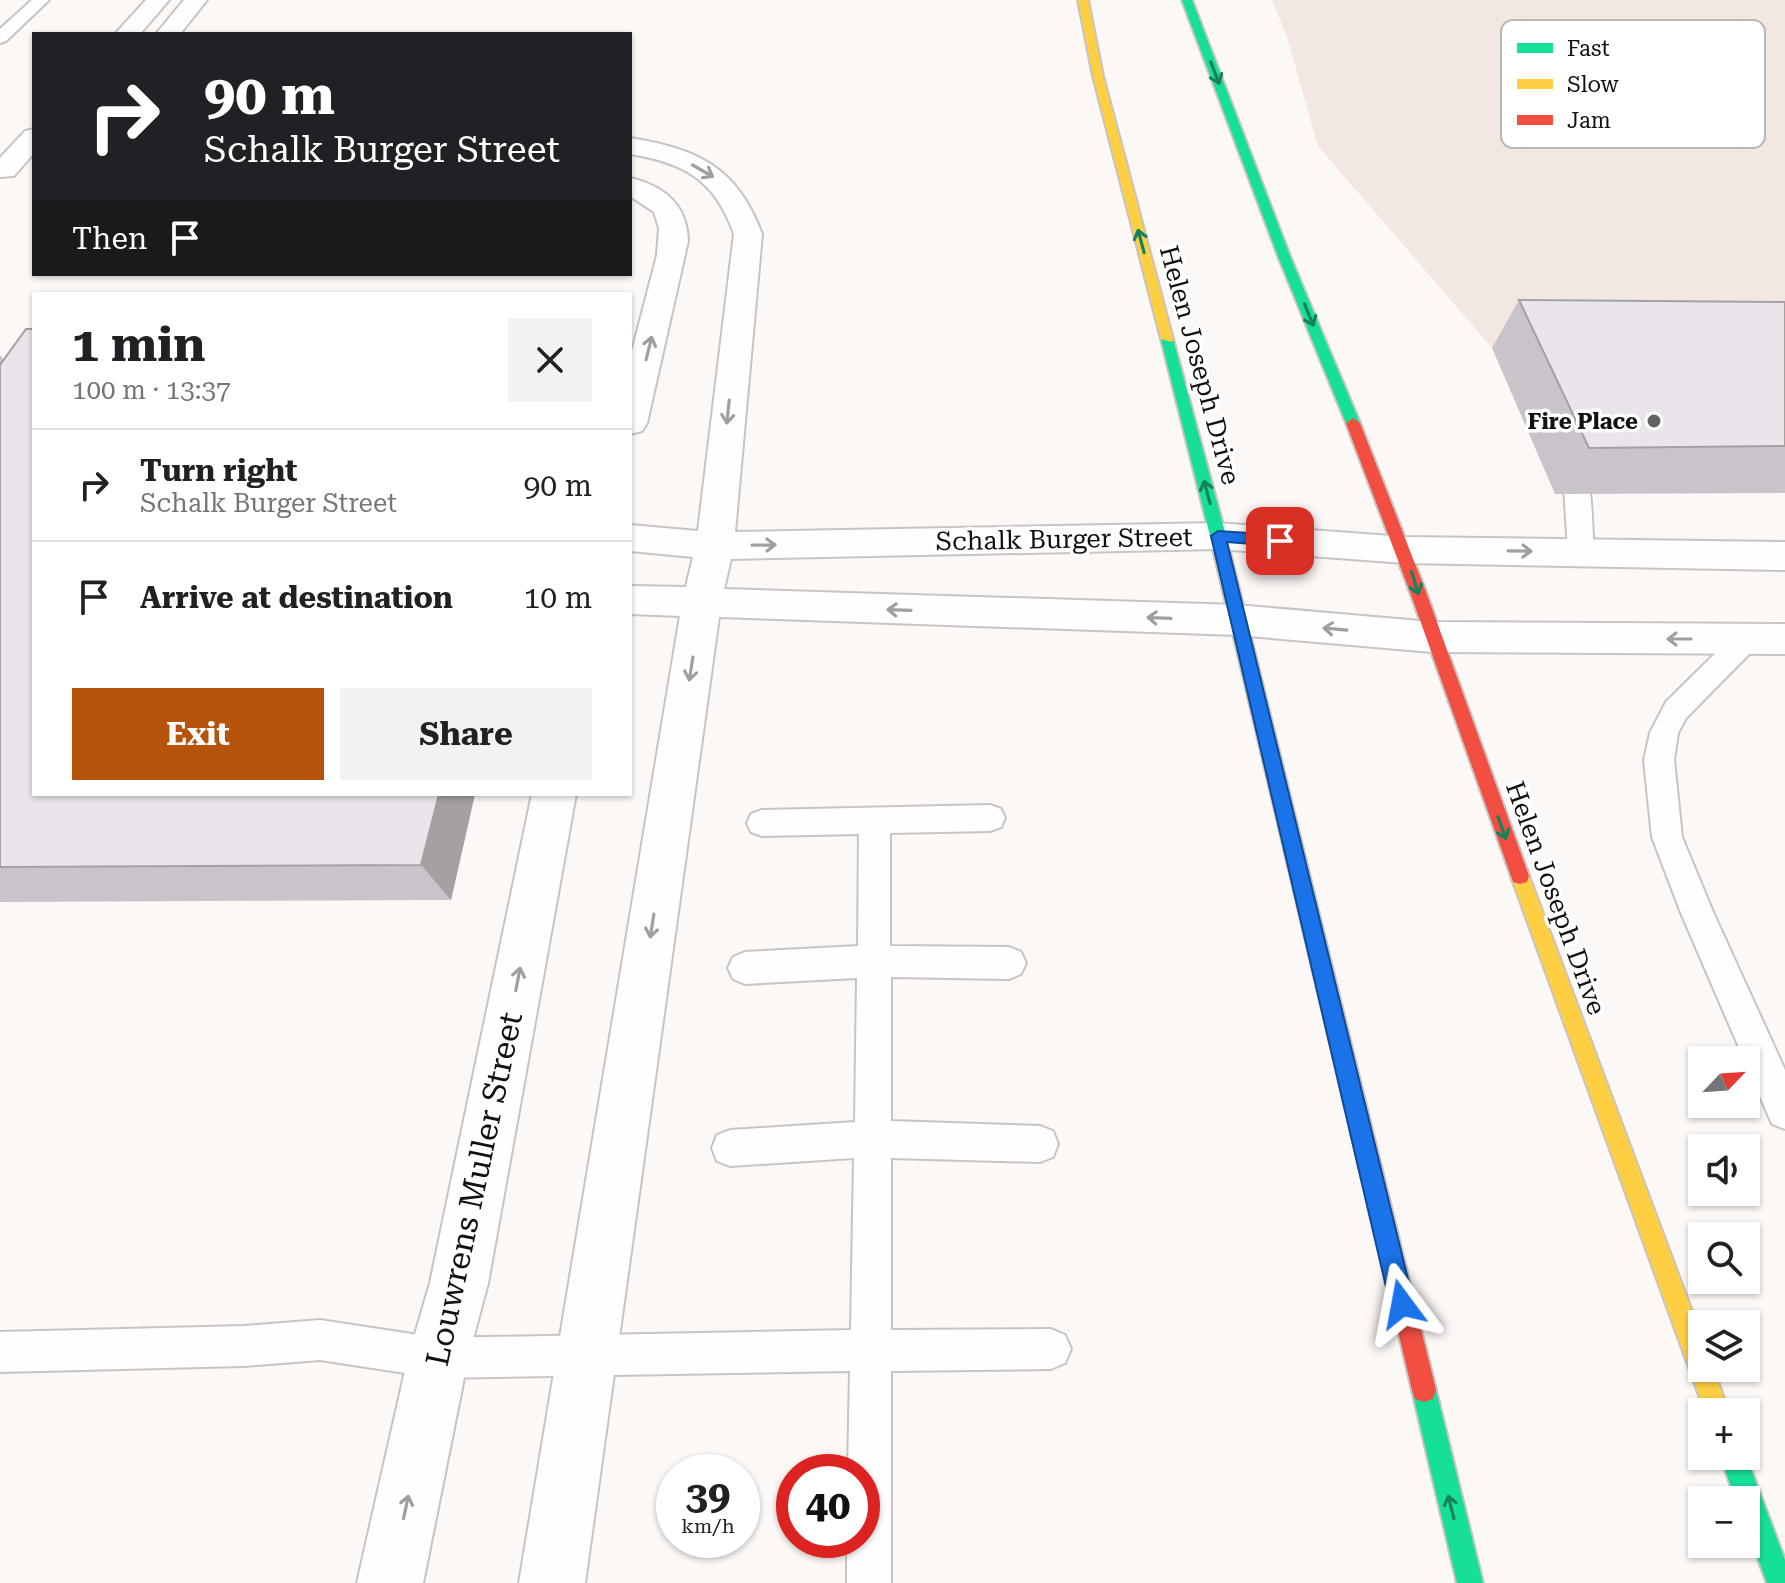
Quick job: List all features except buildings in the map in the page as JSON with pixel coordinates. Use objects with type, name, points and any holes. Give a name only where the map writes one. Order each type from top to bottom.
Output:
[{"type":"street","points":[[129,32],[158,0]]},
{"type":"street","points":[[170,32],[196,0]]},
{"type":"street","name":"Helen Joseph Drive","points":[[1083,0],[1098,76],[1218,536],[1470,1583]]},
{"type":"street","name":"Helen Joseph Drive","points":[[1187,0],[1284,256],[1405,550],[1432,637],[1712,1398]]},
{"type":"street","points":[[0,139],[32,138]]},
{"type":"street","points":[[2,170],[32,139]]},
{"type":"street","points":[[552,1583],[701,604],[715,546],[748,234],[741,209],[726,185],[703,168],[632,147]]},
{"type":"street","points":[[2,170],[32,171]]},
{"type":"street","points":[[632,187],[655,194],[667,208],[675,227],[672,255],[632,415]]},
{"type":"street","name":"Schalk Burger Street","points":[[632,538],[715,546],[1218,536],[1405,550],[1785,556]]},
{"type":"street","points":[[632,600],[1237,620],[1432,637],[1766,639]]},
{"type":"street","name":"Louwrens Muller Street","points":[[390,1583],[438,1358],[459,1283],[554,796]]},
{"type":"street","points":[[1738,1470],[1780,1583]]},
{"type":"lane","points":[[0,38],[41,0]]},
{"type":"lane","points":[[1580,438],[1568,449],[1576,486],[1581,552]]},
{"type":"lane","points":[[1766,639],[1676,710],[1664,733],[1659,760],[1667,837],[1697,913],[1785,1111]]},
{"type":"lane","points":[[762,823],[990,818]]},
{"type":"lane","points":[[869,1583],[875,820]]},
{"type":"lane","points":[[745,968],[875,961],[1009,963]]},
{"type":"lane","points":[[730,1148],[873,1139],[1040,1144]]},
{"type":"lane","points":[[0,1352],[214,1348],[320,1340],[438,1358],[587,1353],[1051,1349]]},
{"type":"shaded area","points":[[1272,0],[1785,0],[1785,350],[1492,348],[1318,146],[1287,37]]},
{"type":"traffic: fast","points":[[1187,0],[1284,256],[1353,423]]},
{"type":"traffic: fast","points":[[1167,339],[1322,967]]},
{"type":"traffic: fast","points":[[1424,1390],[1470,1583]]},
{"type":"traffic: fast","points":[[1738,1470],[1780,1583]]},
{"type":"traffic: slow","points":[[1083,0],[1098,76],[1167,339]]},
{"type":"traffic: slow","points":[[1520,876],[1712,1398]]},
{"type":"traffic: jam","points":[[1353,423],[1418,592],[1520,876]]},
{"type":"traffic: jam","points":[[1322,967],[1424,1390]]},
{"type":"place","name":"Fire Place","points":[[1654,421]]},
{"type":"route","points":[[1280,541],[1218,536],[1402,1304]]}]
